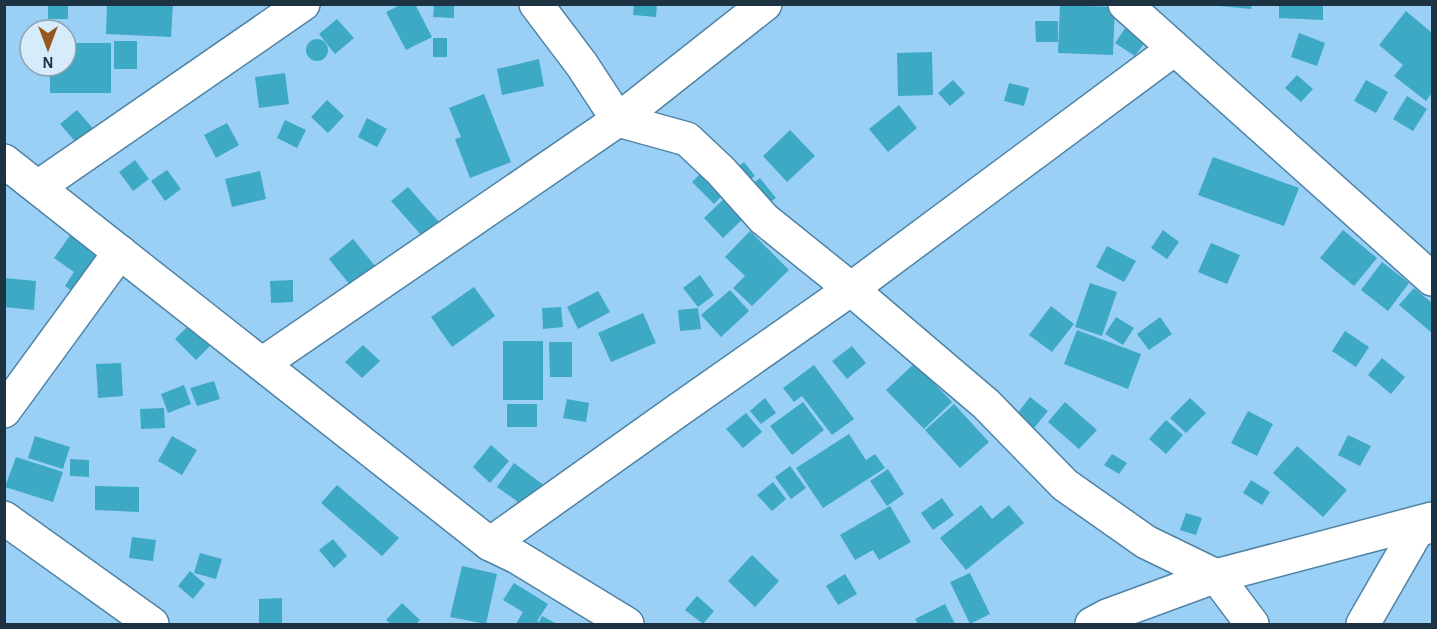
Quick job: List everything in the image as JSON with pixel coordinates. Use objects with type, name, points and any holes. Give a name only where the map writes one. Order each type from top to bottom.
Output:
[{"type":"street","points":[[38,187],[303,4]]},
{"type":"street","points":[[536,4],[582,65],[618,120],[687,139],[721,171],[764,219],[851,289],[986,404],[1065,485],[1146,542],[1216,576],[1252,624]]},
{"type":"street","points":[[262,364],[618,120],[765,4]]},
{"type":"street","points":[[1125,4],[1432,279]]},
{"type":"street","points":[[490,544],[851,289],[1174,49]]},
{"type":"street","points":[[4,160],[490,544],[517,557],[627,624]]},
{"type":"street","points":[[4,411],[120,252]]},
{"type":"street","points":[[4,518],[152,624]]},
{"type":"street","points":[[1092,624],[1107,616],[1216,576],[1432,519]]},
{"type":"street","points":[[1363,624],[1416,532],[1432,524]]},
{"type":"building","points":[[48,4],[68,4],[68,18],[48,18]]},
{"type":"building","points":[[107,4],[173,4],[171,37],[106,34]]},
{"type":"building","points":[[402,4],[415,4],[432,37],[406,50],[386,12]]},
{"type":"building","points":[[434,4],[454,4],[454,18],[433,17]]},
{"type":"building","points":[[634,4],[657,4],[656,17],[633,15]]},
{"type":"building","points":[[1220,4],[1252,4],[1251,9],[1220,6]]},
{"type":"building","points":[[1279,4],[1323,4],[1323,20],[1279,18]]},
{"type":"building","points":[[1060,5],[1115,7],[1113,55],[1058,53]]},
{"type":"building","points":[[1406,11],[1432,33],[1432,93],[1426,101],[1394,76],[1403,65],[1379,45]]},
{"type":"building","points":[[337,19],[354,38],[335,54],[319,34]]},
{"type":"building","points":[[1035,21],[1058,21],[1058,42],[1036,42]]},
{"type":"building","points":[[1128,24],[1148,38],[1135,56],[1115,43]]},
{"type":"building","points":[[1299,33],[1325,43],[1317,66],[1291,57]]},
{"type":"building","points":[[433,38],[447,38],[447,57],[433,57]]},
{"type":"building","points":[[317,39],[325,42],[328,50],[325,58],[317,61],[309,58],[306,50],[309,42]]},
{"type":"building","points":[[114,41],[137,41],[137,69],[114,69]]},
{"type":"building","points":[[78,43],[111,43],[111,93],[50,93],[50,78],[78,78]]},
{"type":"building","points":[[932,52],[933,95],[898,96],[897,53]]},
{"type":"building","points":[[539,59],[544,86],[502,95],[497,69]]},
{"type":"building","points":[[285,73],[289,104],[259,108],[255,77]]},
{"type":"building","points":[[1297,75],[1313,89],[1301,102],[1285,88]]},
{"type":"building","points":[[953,80],[965,93],[950,106],[938,93]]},
{"type":"building","points":[[1366,80],[1388,92],[1376,113],[1354,101]]},
{"type":"building","points":[[1009,83],[1029,88],[1024,106],[1004,101]]},
{"type":"building","points":[[484,94],[511,162],[470,178],[455,139],[461,137],[449,108]]},
{"type":"building","points":[[1407,96],[1427,109],[1413,131],[1393,119]]},
{"type":"building","points":[[327,100],[344,116],[328,133],[311,117]]},
{"type":"building","points":[[899,105],[917,128],[888,152],[869,129]]},
{"type":"building","points":[[77,110],[96,132],[79,146],[60,124]]},
{"type":"building","points":[[367,118],[387,129],[377,147],[358,137]]},
{"type":"building","points":[[285,120],[306,130],[297,148],[277,138]]},
{"type":"building","points":[[227,123],[239,145],[216,158],[204,135]]},
{"type":"building","points":[[790,130],[815,156],[787,182],[763,156]]},
{"type":"building","points":[[1213,157],[1299,188],[1284,226],[1198,195]]},
{"type":"building","points":[[135,160],[149,179],[133,191],[119,172]]},
{"type":"building","points":[[744,162],[755,176],[741,186],[730,173]]},
{"type":"building","points":[[710,164],[732,186],[714,204],[692,182]]},
{"type":"building","points":[[167,170],[181,189],[165,201],[151,181]]},
{"type":"building","points":[[260,171],[266,199],[232,207],[225,179]]},
{"type":"building","points":[[760,178],[776,198],[762,208],[747,188]]},
{"type":"building","points":[[408,187],[439,222],[422,236],[391,201]]},
{"type":"building","points":[[733,190],[752,210],[723,238],[704,218]]},
{"type":"building","points":[[1163,230],[1179,242],[1167,259],[1151,248]]},
{"type":"building","points":[[1343,230],[1377,258],[1354,286],[1320,258]]},
{"type":"building","points":[[750,231],[789,270],[752,306],[733,288],[745,276],[725,257]]},
{"type":"building","points":[[71,234],[109,261],[82,298],[65,286],[74,272],[54,258]]},
{"type":"building","points":[[353,239],[375,266],[351,286],[329,259]]},
{"type":"building","points":[[1211,243],[1240,255],[1227,284],[1198,272]]},
{"type":"building","points":[[1107,246],[1136,261],[1124,282],[1096,267]]},
{"type":"building","points":[[1382,262],[1409,283],[1388,311],[1361,290]]},
{"type":"building","points":[[700,275],[714,295],[698,307],[683,288]]},
{"type":"building","points":[[4,278],[36,281],[34,310],[4,307]]},
{"type":"building","points":[[293,280],[293,302],[271,303],[270,281]]},
{"type":"building","points":[[1090,283],[1117,292],[1102,336],[1075,327]]},
{"type":"building","points":[[474,287],[495,316],[452,347],[431,317]]},
{"type":"building","points":[[1414,288],[1432,303],[1432,333],[1399,305]]},
{"type":"building","points":[[730,290],[749,311],[721,337],[701,315]]},
{"type":"building","points":[[598,291],[610,312],[578,329],[567,307]]},
{"type":"building","points":[[1051,306],[1074,324],[1052,352],[1029,335]]},
{"type":"building","points":[[561,307],[563,327],[543,329],[542,308]]},
{"type":"building","points":[[698,308],[701,329],[680,331],[678,310]]},
{"type":"building","points":[[643,313],[656,343],[611,362],[598,333]]},
{"type":"building","points":[[1116,317],[1134,328],[1123,345],[1105,334]]},
{"type":"building","points":[[1160,317],[1172,334],[1149,350],[1137,334]]},
{"type":"building","points":[[189,325],[210,346],[196,360],[175,339]]},
{"type":"building","points":[[1077,330],[1141,354],[1128,389],[1064,364]]},
{"type":"building","points":[[1345,331],[1369,347],[1356,367],[1332,351]]},
{"type":"building","points":[[503,341],[543,341],[543,400],[503,400]]},
{"type":"building","points":[[549,342],[572,342],[572,377],[550,377]]},
{"type":"building","points":[[363,345],[380,361],[362,378],[345,362]]},
{"type":"building","points":[[852,346],[866,363],[847,379],[832,361]]},
{"type":"building","points":[[1382,358],[1405,377],[1391,394],[1368,375]]},
{"type":"building","points":[[121,363],[123,396],[98,398],[96,364]]},
{"type":"building","points":[[915,363],[952,402],[924,429],[886,390]]},
{"type":"building","points":[[814,365],[854,419],[832,435],[802,396],[794,402],[783,388]]},
{"type":"building","points":[[214,381],[220,399],[197,406],[190,388]]},
{"type":"building","points":[[184,385],[191,404],[168,413],[161,394]]},
{"type":"building","points":[[1030,397],[1048,411],[1034,428],[1016,415]]},
{"type":"building","points":[[765,398],[776,413],[761,424],[750,411]]},
{"type":"building","points":[[1190,398],[1206,413],[1186,433],[1170,418]]},
{"type":"building","points":[[567,399],[589,403],[586,422],[563,418]]},
{"type":"building","points":[[803,402],[824,430],[792,455],[770,426]]},
{"type":"building","points":[[1065,402],[1097,430],[1079,449],[1048,422]]},
{"type":"building","points":[[507,404],[537,404],[537,427],[507,427]]},
{"type":"building","points":[[954,404],[989,442],[960,468],[925,430]]},
{"type":"building","points":[[164,408],[165,428],[141,429],[140,409]]},
{"type":"building","points":[[1248,411],[1273,424],[1257,456],[1231,443]]},
{"type":"building","points":[[746,413],[762,432],[743,448],[726,429]]},
{"type":"building","points":[[1166,420],[1183,435],[1166,454],[1149,439]]},
{"type":"building","points":[[849,434],[866,460],[875,454],[885,468],[823,508],[796,468]]},
{"type":"building","points":[[1348,435],[1371,446],[1360,466],[1338,455]]},
{"type":"building","points":[[35,436],[70,447],[63,469],[28,458]]},
{"type":"building","points":[[172,436],[197,450],[182,475],[158,461]]},
{"type":"building","points":[[491,445],[509,461],[490,483],[473,467]]},
{"type":"building","points":[[1297,446],[1347,490],[1323,517],[1273,473]]},
{"type":"building","points":[[1112,454],[1127,463],[1119,474],[1104,465]]},
{"type":"building","points":[[16,457],[63,472],[53,502],[5,487]]},
{"type":"building","points":[[70,459],[89,460],[89,477],[70,476]]},
{"type":"building","points":[[514,463],[545,486],[528,509],[497,487]]},
{"type":"building","points":[[790,466],[806,488],[791,499],[775,477]]},
{"type":"building","points":[[888,469],[904,494],[887,506],[870,481]]},
{"type":"building","points":[[1251,480],[1270,492],[1262,505],[1243,493]]},
{"type":"building","points":[[773,482],[786,499],[772,511],[757,495]]},
{"type":"building","points":[[337,485],[399,538],[382,556],[321,503]]},
{"type":"building","points":[[95,486],[139,487],[139,512],[95,510]]},
{"type":"building","points":[[942,498],[954,515],[933,530],[921,513]]},
{"type":"building","points":[[981,505],[992,519],[1009,505],[1024,523],[966,570],[940,538]]},
{"type":"building","points":[[890,506],[911,542],[879,560],[873,550],[855,560],[840,535]]},
{"type":"building","points":[[1186,513],[1202,518],[1196,535],[1180,530]]},
{"type":"building","points":[[132,537],[156,540],[153,561],[129,558]]},
{"type":"building","points":[[333,539],[347,556],[334,568],[319,550]]},
{"type":"building","points":[[200,553],[222,559],[216,579],[194,573]]},
{"type":"building","points":[[752,555],[779,581],[755,607],[728,581]]},
{"type":"building","points":[[462,566],[497,574],[486,624],[450,617]]},
{"type":"building","points":[[190,571],[205,584],[193,599],[178,586]]},
{"type":"building","points":[[970,573],[990,614],[970,624],[950,582]]},
{"type":"building","points":[[845,574],[857,594],[838,605],[826,586]]},
{"type":"building","points":[[514,583],[548,604],[537,621],[539,622],[542,616],[557,624],[516,624],[523,612],[503,600]]},
{"type":"building","points":[[697,596],[714,611],[703,624],[685,610]]},
{"type":"building","points":[[282,598],[282,624],[259,624],[259,599]]},
{"type":"building","points":[[402,603],[420,620],[416,624],[391,624],[386,620]]},
{"type":"building","points":[[945,604],[955,624],[918,624],[915,619]]}]
